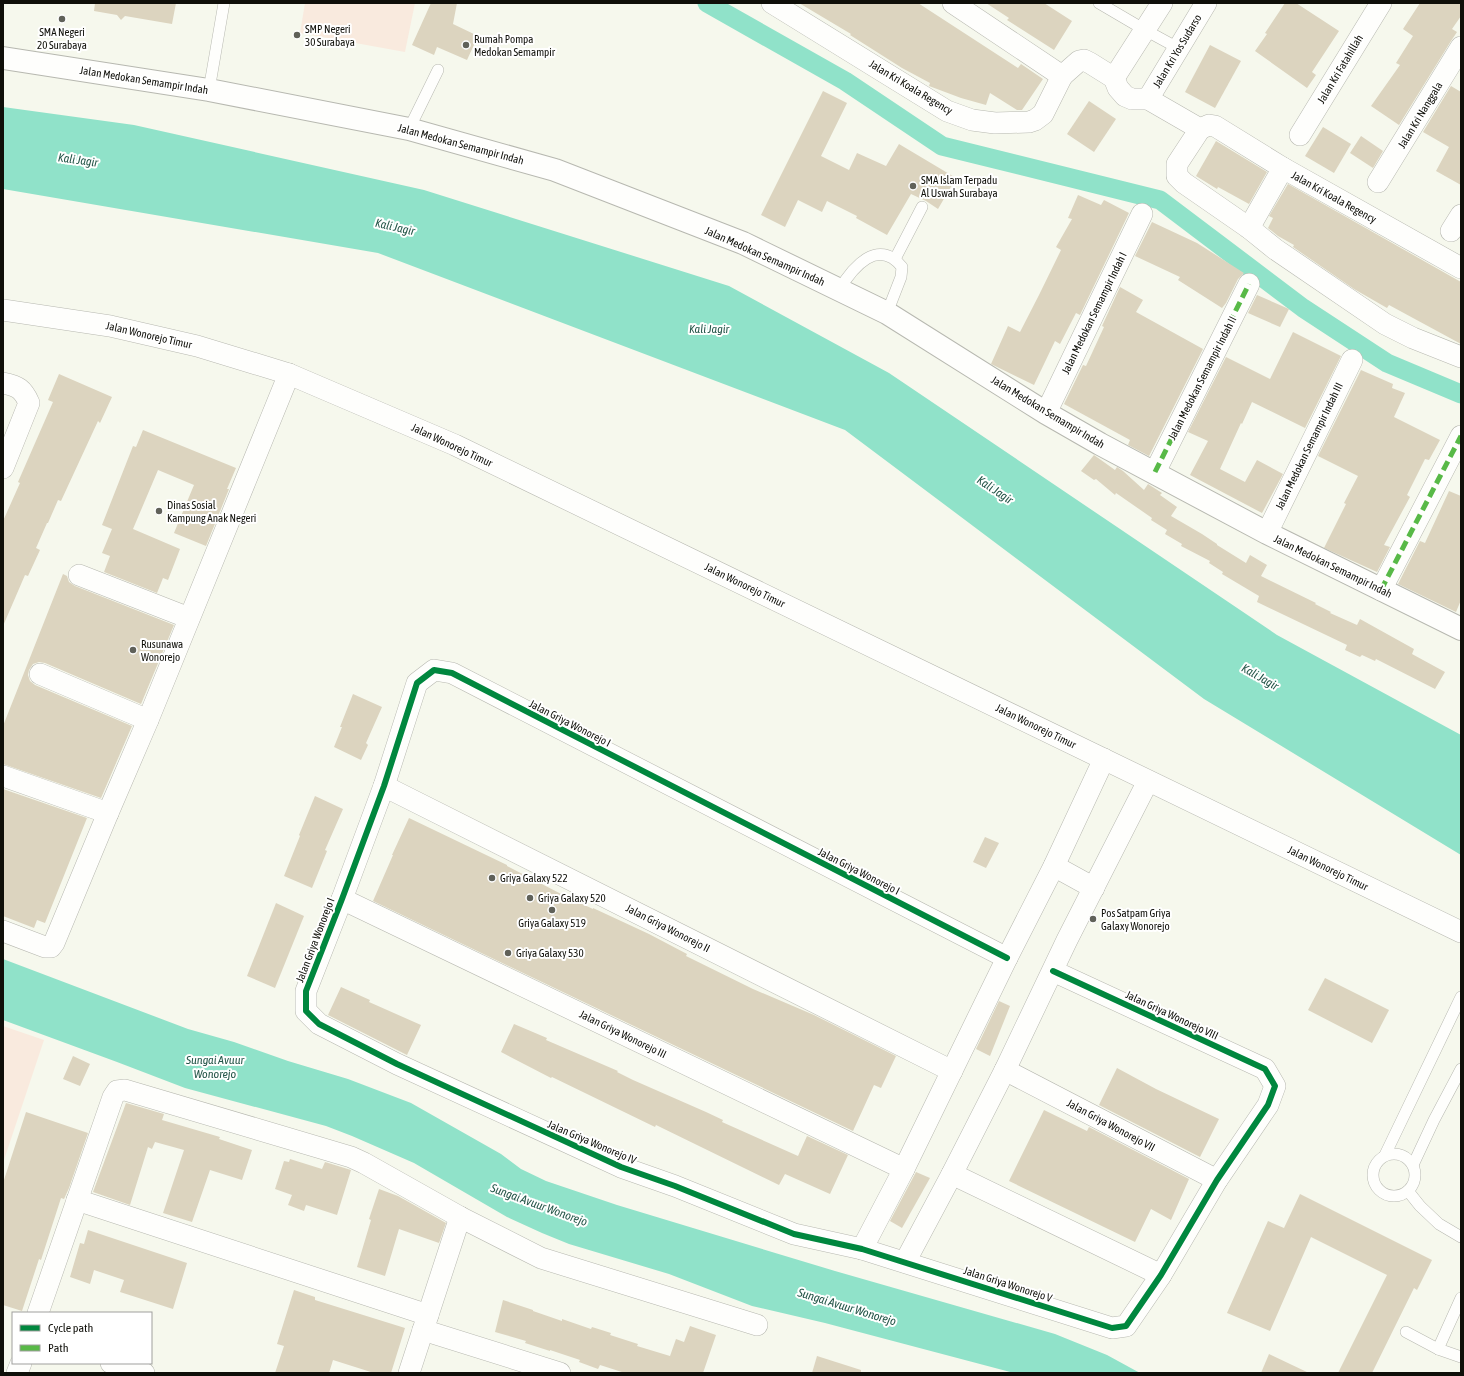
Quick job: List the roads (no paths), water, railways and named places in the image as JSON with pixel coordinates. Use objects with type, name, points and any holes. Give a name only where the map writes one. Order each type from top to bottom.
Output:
[{"type":"street","name":"Jalan Kri Koala Regency","points":[[772,3],[947,111],[972,120],[995,123],[1029,122],[1035,120],[1043,114],[1062,76],[1074,64],[1084,60],[1114,78],[1118,88],[1125,96],[1132,99],[1148,99],[1204,127],[1215,126],[1283,168],[1461,268]]},
{"type":"street","points":[[953,3],[1062,76]]},
{"type":"street","points":[[1114,78],[1162,3]]},
{"type":"street","name":"Jalan Kri Yos Sudarso","points":[[1148,99],[1206,3]]},
{"type":"street","name":"Jalan Kri Fatahillah","points":[[1300,135],[1381,3]]},
{"type":"street","name":"Jalan Kri Nanggala","points":[[1378,182],[1461,47]]},
{"type":"street","name":"Jalan Medokan Semampir Indah","points":[[3,58],[209,90],[408,129],[555,170],[743,243],[887,313],[1046,413],[1100,444],[1267,533],[1461,629]]},
{"type":"street","points":[[1204,127],[1177,164],[1177,176],[1184,183],[1249,228],[1275,249],[1385,324],[1413,338],[1461,357]]},
{"type":"street","points":[[1249,228],[1283,168]]},
{"type":"street","name":"Jalan Medokan Semampir Indah I","points":[[1046,413],[1142,214]]},
{"type":"street","name":"Jalan Medokan Semampir Indah II","points":[[1155,472],[1249,284]]},
{"type":"street","name":"Jalan Wonorejo Timur","points":[[3,310],[110,326],[197,346],[289,374],[454,445],[1461,932]]},
{"type":"street","name":"Jalan Medokan Semampir Indah III","points":[[1267,533],[1352,360]]},
{"type":"street","points":[[3,931],[44,947],[51,947],[54,944],[148,720],[289,374]]},
{"type":"street","points":[[3,383],[13,385],[25,392],[29,402],[3,468]]},
{"type":"street","points":[[1381,590],[1461,436]]},
{"type":"street","points":[[79,575],[190,618]]},
{"type":"street","name":"Jalan Griya Wonorejo I","points":[[306,991],[384,786],[417,683],[434,670],[452,673],[1007,958]]},
{"type":"street","points":[[40,674],[148,720]]},
{"type":"street","points":[[862,1249],[904,1169],[1007,958],[1054,866],[1104,759]]},
{"type":"street","points":[[3,776],[108,813]]},
{"type":"street","points":[[905,1262],[1005,1070],[1052,971],[1148,781]]},
{"type":"street","name":"Jalan Griya Wonorejo II","points":[[384,786],[952,1071]]},
{"type":"street","points":[[1054,866],[1094,888]]},
{"type":"street","name":"Jalan Griya Wonorejo III","points":[[342,899],[904,1169]]},
{"type":"street","name":"Jalan Griya Wonorejo VIII","points":[[1052,971],[1265,1069],[1275,1086],[1268,1105],[1217,1180]]},
{"type":"street","name":"Jalan Griya Wonorejo IV","points":[[306,991],[306,1011],[319,1024],[397,1064],[620,1167],[675,1186],[794,1234],[862,1249],[905,1262]]},
{"type":"street","name":"Jalan Griya Wonorejo VII","points":[[1005,1070],[1217,1180]]},
{"type":"street","points":[[38,1312],[113,1097],[117,1091],[125,1090],[351,1157],[460,1218],[541,1258],[757,1325]]},
{"type":"street","points":[[952,1174],[1161,1275],[1217,1180]]},
{"type":"street","points":[[77,1200],[426,1322],[560,1373]]},
{"type":"street","points":[[409,1373],[460,1218]]},
{"type":"street","name":"Jalan Griya Wonorejo V","points":[[905,1262],[1112,1328],[1126,1326],[1161,1275]]},
{"type":"street","points":[[113,1364],[144,1373]]},
{"type":"lane","points":[[209,90],[224,3]]},
{"type":"lane","points":[[1099,3],[1178,48]]},
{"type":"lane","points":[[408,129],[438,70]]},
{"type":"lane","points":[[895,259],[922,207]]},
{"type":"lane","points":[[839,290],[856,266],[865,259],[882,254],[895,259],[902,267],[901,277],[887,313]]},
{"type":"lane","points":[[1385,1155],[1461,997]]},
{"type":"lane","points":[[1413,1165],[1434,1120],[1460,1073]]},
{"type":"lane","points":[[1393,1153],[1401,1155],[1408,1158],[1413,1165],[1415,1174],[1414,1184],[1408,1191],[1400,1195],[1390,1196],[1375,1186],[1372,1177],[1373,1168],[1378,1160],[1385,1155],[1393,1153]]},
{"type":"lane","points":[[1408,1191],[1420,1206],[1439,1224],[1461,1237]]},
{"type":"lane","points":[[1438,1349],[1461,1298]]},
{"type":"lane","points":[[1406,1332],[1438,1349],[1461,1357]]},
{"type":"water","name":"Kali Jagir","points":[[3,107],[134,125],[424,190],[729,286],[889,373],[1277,635],[1461,735],[1461,855],[1204,699],[845,430],[378,253],[3,189]]},
{"type":"water","name":"Sungai Avuur Wonorejo","points":[[3,959],[188,1029],[234,1042],[288,1061],[348,1079],[411,1103],[501,1154],[521,1169],[546,1181],[617,1205],[835,1271],[1055,1334],[1107,1355],[1140,1373],[1014,1373],[825,1323],[752,1306],[669,1274],[569,1244],[507,1217],[414,1163],[352,1136],[326,1126],[185,1088],[3,1020]]},
{"type":"waterway","points":[[707,3],[845,81],[942,146],[1160,200],[1303,308],[1387,363],[1461,394]]},
{"type":"place","name":"SMA Negeri 20 Surabaya","points":[[62,19]]},
{"type":"place","name":"SMP Negeri 30 Surabaya","points":[[297,35]]},
{"type":"place","name":"Rumah Pompa Medokan Semampir","points":[[466,45]]},
{"type":"place","name":"SMA Islam Terpadu Al Uswah Surabaya","points":[[913,186]]},
{"type":"place","name":"Dinas Sosial Kampung Anak Negeri","points":[[159,511]]},
{"type":"place","name":"Rusunawa Wonorejo","points":[[133,650]]},
{"type":"place","name":"Griya Galaxy 522","points":[[492,878]]},
{"type":"place","name":"Griya Galaxy 520","points":[[530,898]]},
{"type":"place","name":"Griya Galaxy 519","points":[[552,910]]},
{"type":"place","name":"Pos Satpam Griya Galaxy Wonorejo","points":[[1093,919]]},
{"type":"place","name":"Griya Galaxy 530","points":[[508,953]]}]
